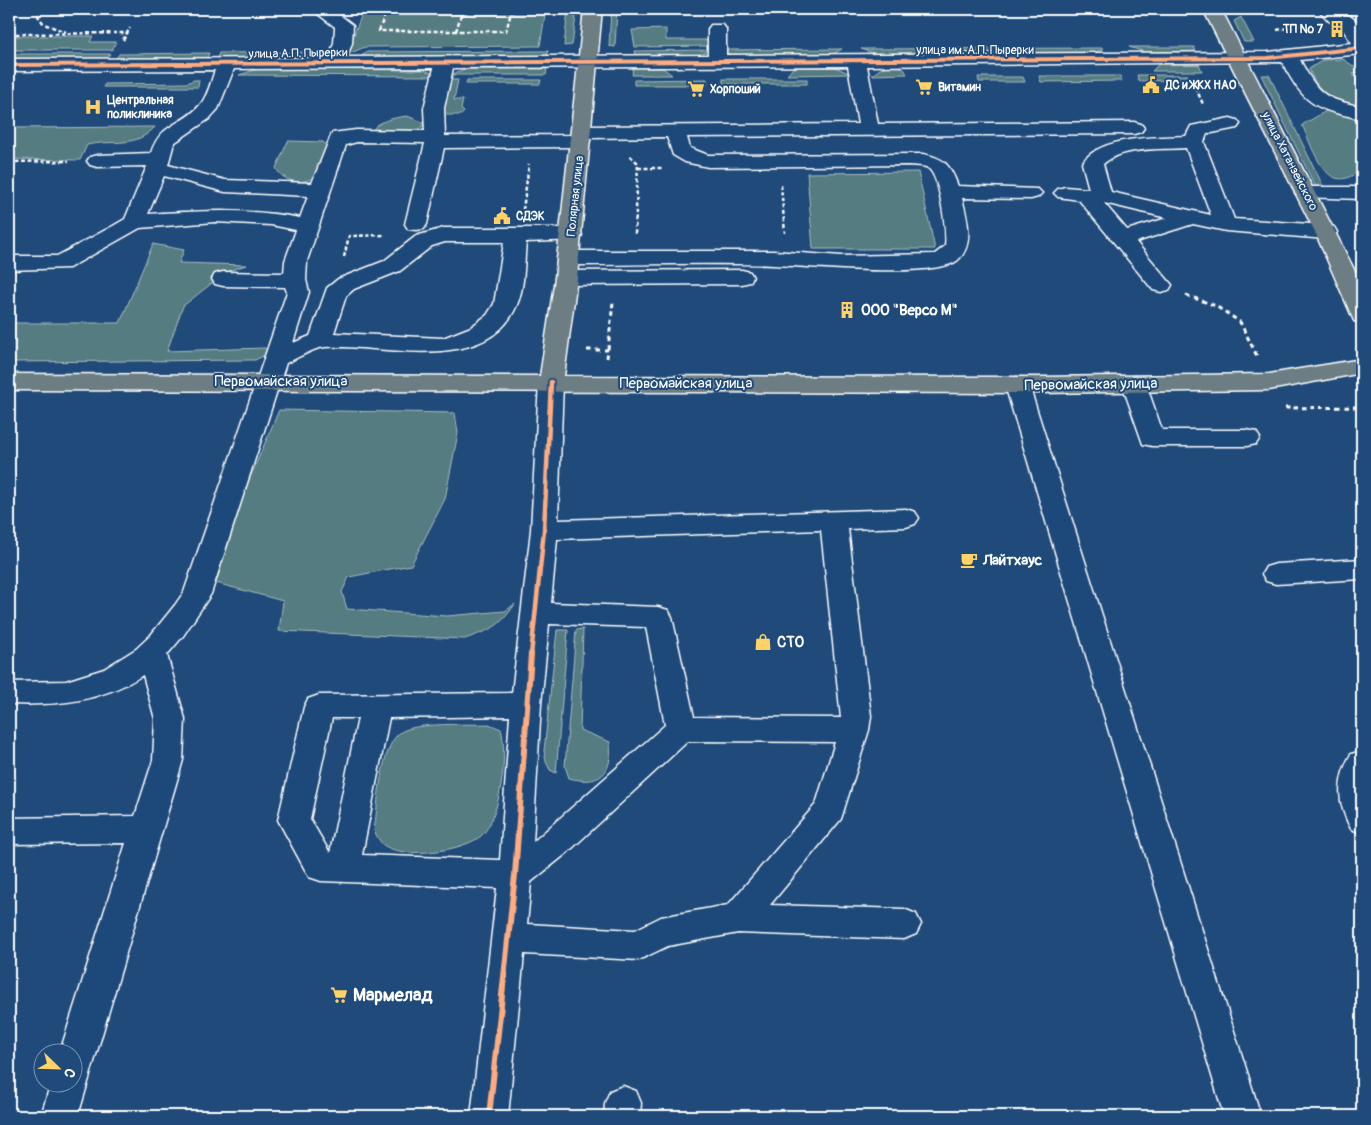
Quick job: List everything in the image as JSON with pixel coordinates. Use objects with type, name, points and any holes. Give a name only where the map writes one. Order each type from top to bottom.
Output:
[{"type":"main road","name":"Полярная улица","points":[[550,382],[571,236],[593,9]]},
{"type":"main road","name":"улица Хатанзейского","points":[[1212,9],[1326,232],[1360,304]]},
{"type":"main road","name":"Первомайская улица","points":[[9,382],[273,370],[550,382],[1134,384],[1269,382],[1362,366]]},
{"type":"street","points":[[1327,9],[1335,17],[1348,23],[1362,44]]},
{"type":"street","points":[[323,11],[344,25],[343,43],[336,63]]},
{"type":"street","points":[[717,29],[717,62]]},
{"type":"street","name":"улица им. А.П. Пырерки","points":[[587,63],[717,62],[855,56],[1238,58],[1288,56],[1362,48]]},
{"type":"street","points":[[855,56],[869,130]]},
{"type":"street","points":[[1288,56],[1309,95],[1326,105],[1362,113]]},
{"type":"street","points":[[416,224],[435,139],[434,108],[445,63]]},
{"type":"street","name":"улица А.П. Пырерки","points":[[16,65],[587,63]]},
{"type":"street","points":[[9,263],[61,263],[122,231],[134,222],[158,163],[165,140],[202,115],[211,106],[227,64]]},
{"type":"street","points":[[10,84],[16,65]]},
{"type":"street","points":[[1226,226],[1194,142],[1198,130],[1230,124]]},
{"type":"street","points":[[9,694],[74,692],[120,675],[152,654],[177,627],[198,594],[298,292],[295,280],[296,261],[339,139],[356,136],[532,142],[676,131],[1134,128]]},
{"type":"street","points":[[912,129],[918,160]]},
{"type":"street","points":[[816,130],[821,160]]},
{"type":"street","points":[[567,268],[634,258],[787,259],[841,263],[939,261],[951,255],[957,245],[957,230],[944,171],[936,164],[918,160],[708,161],[692,158],[680,152],[676,131]]},
{"type":"street","points":[[1084,194],[1092,163],[1097,157],[1107,152],[1133,146],[1194,142]]},
{"type":"street","points":[[97,161],[158,163],[225,186],[322,190]]},
{"type":"street","points":[[215,216],[225,186]]},
{"type":"street","points":[[948,192],[1031,193]]},
{"type":"street","points":[[1306,193],[1362,193]]},
{"type":"street","points":[[1084,194],[1226,226],[1326,232]]},
{"type":"street","points":[[1084,194],[1161,285]]},
{"type":"street","points":[[134,222],[215,216],[271,219],[308,226]]},
{"type":"street","points":[[1122,239],[1192,217]]},
{"type":"street","points":[[320,340],[335,294],[346,284],[392,266],[424,240],[444,235],[571,236]]},
{"type":"street","points":[[273,370],[320,340],[443,345],[459,342],[479,331],[499,316],[506,304],[516,235]]},
{"type":"street","points":[[567,268],[615,278],[742,277]]},
{"type":"street","points":[[223,279],[295,280]]},
{"type":"street","points":[[489,1116],[515,875],[526,704],[544,530],[550,382]]},
{"type":"street","points":[[1134,384],[1152,438],[1247,438]]},
{"type":"street","points":[[1018,385],[1243,1116]]},
{"type":"street","points":[[544,530],[906,518]]},
{"type":"street","points":[[738,918],[830,810],[854,730],[856,716],[833,519]]},
{"type":"street","points":[[1276,574],[1362,569]]},
{"type":"street","points":[[536,613],[658,617],[681,729]]},
{"type":"street","points":[[81,1042],[168,760],[170,719],[152,654]]},
{"type":"street","points":[[526,704],[319,707],[294,820],[321,868],[515,875],[556,843],[681,729],[854,730]]},
{"type":"street","points":[[344,868],[376,706]]},
{"type":"street","points":[[1362,763],[1356,771],[1355,802],[1362,820]]},
{"type":"street","points":[[9,831],[147,829]]},
{"type":"street","points":[[508,938],[639,945],[661,932],[738,918],[904,924]]},
{"type":"street","points":[[59,1116],[66,1092]]},
{"type":"path","points":[[42,9],[38,16],[44,24],[70,33]]},
{"type":"path","points":[[387,9],[379,31],[506,32],[512,9]]},
{"type":"path","points":[[456,31],[463,9]]},
{"type":"path","points":[[1276,30],[1315,23]]},
{"type":"path","points":[[122,42],[130,28]]},
{"type":"path","points":[[9,34],[127,33]]},
{"type":"path","points":[[532,142],[522,216],[540,224],[539,235]]},
{"type":"path","points":[[628,154],[638,163],[634,258]]},
{"type":"path","points":[[779,160],[787,259]]},
{"type":"path","points":[[9,162],[97,161]]},
{"type":"path","points":[[607,364],[615,278]]},
{"type":"path","points":[[1161,285],[1216,306],[1240,322],[1258,357]]},
{"type":"path","points":[[584,350],[608,350]]},
{"type":"green space","points":[[356,9],[512,9],[512,13],[523,9],[546,9],[540,46],[365,47],[346,55],[362,14]]},
{"type":"green space","points":[[568,9],[577,9],[572,45],[564,46]]},
{"type":"green space","points":[[611,9],[617,9],[615,47],[609,46]]},
{"type":"green space","points":[[1241,17],[1254,42],[1244,42],[1234,21]]},
{"type":"green space","points":[[666,29],[666,40],[710,40],[710,46],[635,47],[632,30]]},
{"type":"green space","points":[[9,36],[93,36],[90,42],[116,42],[112,50],[9,50]]},
{"type":"green space","points":[[1129,47],[1194,47],[1196,52],[1145,52]]},
{"type":"green space","points":[[1103,48],[1102,50],[1090,53],[880,55],[861,49]]},
{"type":"green space","points":[[842,49],[833,54],[730,55],[724,50]]},
{"type":"green space","points":[[708,50],[701,56],[634,57],[635,51]]},
{"type":"green space","points":[[548,51],[547,56],[360,57],[367,52]]},
{"type":"green space","points":[[309,52],[315,58],[217,58],[219,53]]},
{"type":"green space","points":[[209,53],[207,58],[115,60],[119,54]]},
{"type":"green space","points":[[9,54],[110,54],[106,60],[9,60]]},
{"type":"green space","points":[[1343,59],[1362,72],[1353,74],[1362,89],[1362,109],[1343,104],[1329,97],[1313,79],[1309,69],[1323,60]]},
{"type":"green space","points":[[1159,64],[1199,64],[1202,71],[1152,71]]},
{"type":"green space","points":[[897,65],[904,69],[907,74],[872,75],[883,67]]},
{"type":"green space","points":[[794,67],[835,67],[851,74],[787,75]]},
{"type":"green space","points":[[633,68],[663,68],[672,75],[632,75]]},
{"type":"green space","points":[[258,69],[424,70],[432,73],[432,76],[239,75]]},
{"type":"green space","points":[[464,69],[547,69],[546,75],[451,75]]},
{"type":"green space","points":[[1137,75],[1188,75],[1190,80],[1139,81]]},
{"type":"green space","points":[[1261,75],[1269,75],[1323,186],[1315,186]]},
{"type":"green space","points":[[1039,76],[1120,76],[1122,81],[1041,82]]},
{"type":"green space","points":[[978,77],[1023,77],[1025,82],[979,82]]},
{"type":"green space","points":[[707,79],[707,85],[634,85],[634,80]]},
{"type":"green space","points":[[723,79],[807,79],[807,84],[723,84]]},
{"type":"green space","points":[[199,80],[198,87],[103,87],[105,84],[187,83]]},
{"type":"green space","points":[[449,80],[458,80],[454,100],[463,100],[461,109],[464,112],[461,115],[445,115],[442,113]]},
{"type":"green space","points":[[467,80],[541,80],[540,84],[466,84]]},
{"type":"green space","points":[[1326,111],[1362,115],[1362,167],[1358,167],[1356,173],[1345,178],[1336,178],[1321,165],[1302,125]]},
{"type":"green space","points":[[407,116],[423,122],[423,126],[414,132],[371,133],[382,122]]},
{"type":"green space","points":[[9,119],[15,119],[10,128],[155,127],[147,134],[131,141],[87,145],[80,160],[9,159]]},
{"type":"green space","points":[[288,141],[323,142],[330,148],[321,167],[313,177],[301,182],[289,180],[279,173],[276,168]]},
{"type":"green space","points":[[918,172],[935,249],[813,249],[807,173]]},
{"type":"green space","points":[[153,244],[184,250],[179,263],[246,265],[226,272],[183,306],[167,351],[265,348],[269,353],[255,360],[9,362],[9,323],[120,323]]},
{"type":"green space","points":[[279,410],[455,413],[458,433],[445,499],[411,565],[349,577],[342,592],[347,609],[447,616],[505,611],[515,604],[504,618],[494,627],[465,639],[279,631],[283,601],[216,583],[247,485]]},
{"type":"green space","points":[[583,629],[580,730],[610,742],[607,770],[596,779],[589,780],[569,778],[565,766],[576,630]]},
{"type":"green space","points":[[557,630],[568,630],[556,773],[550,770],[544,751]]},
{"type":"green space","points":[[489,724],[501,729],[504,753],[503,769],[494,815],[481,836],[461,846],[434,852],[406,852],[394,850],[383,845],[374,831],[384,763],[394,739],[401,732],[418,727]]},
{"type":"cycle path","points":[[9,65],[1268,58],[1362,48]]},
{"type":"cycle path","points":[[489,1116],[515,875],[526,704],[544,530],[551,382]]},
{"type":"place","name":"ТП № 7","points":[[1337,29]]},
{"type":"place","name":"ДС и ЖКХ НАО","points":[[1151,85]]},
{"type":"place","name":"Витамин","points":[[924,87]]},
{"type":"place","name":"Хорпоший","points":[[696,89]]},
{"type":"place","name":"Центральная поликлиника","points":[[93,107]]},
{"type":"place","name":"СДЭК","points":[[502,216]]},
{"type":"place","name":"ООО \"Версо М\"","points":[[847,310]]},
{"type":"place","name":"Лайтхаус","points":[[969,560]]},
{"type":"place","name":"СТО","points":[[763,642]]},
{"type":"place","name":"Мармелад","points":[[339,995]]}]
